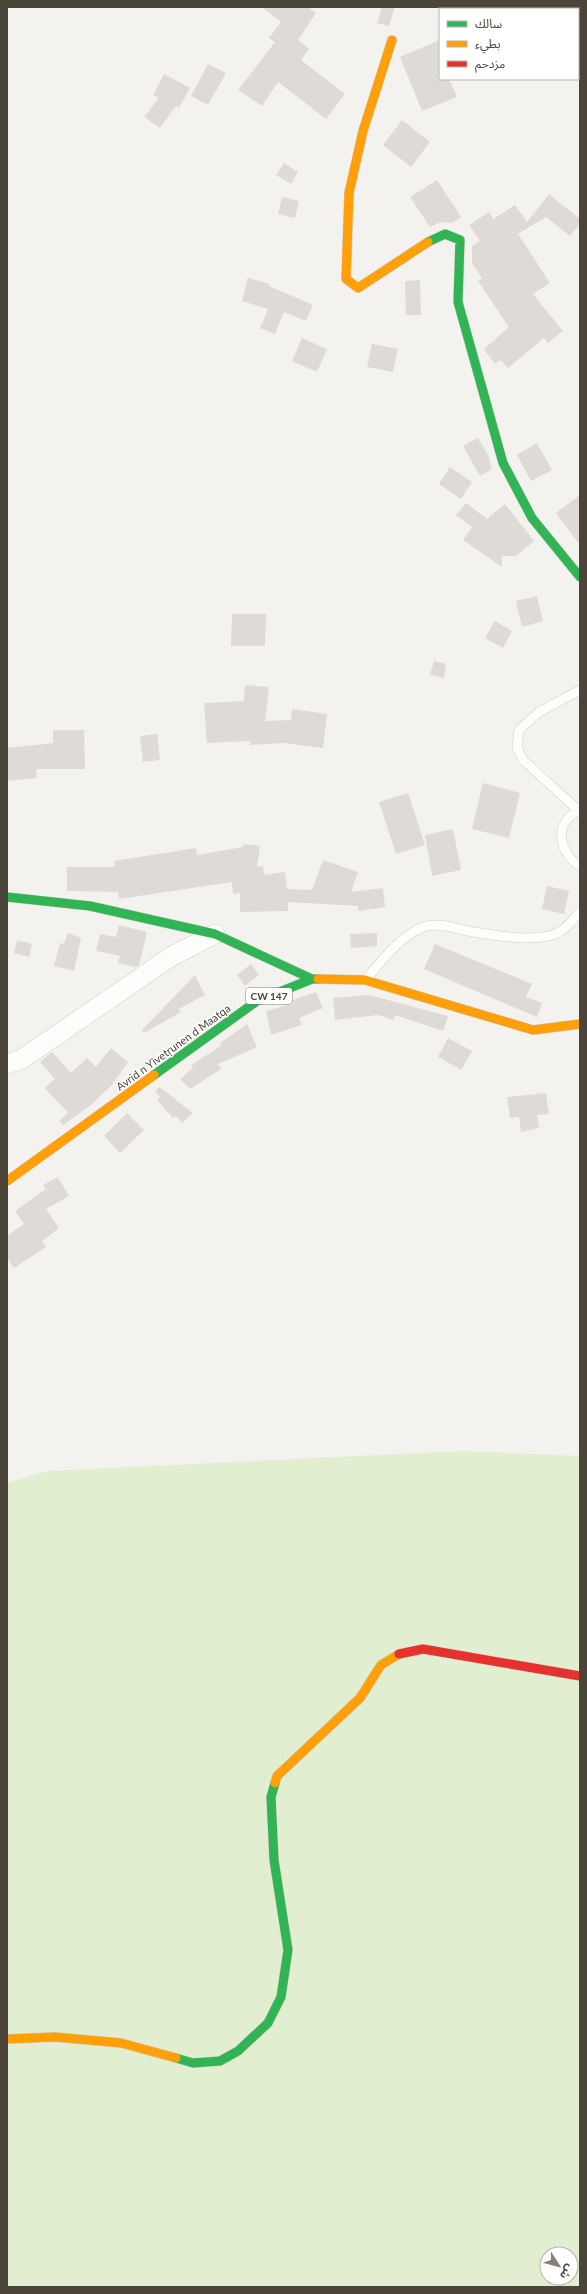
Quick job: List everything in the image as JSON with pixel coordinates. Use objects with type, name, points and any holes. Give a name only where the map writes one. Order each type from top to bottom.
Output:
[{"type":"street","points":[[392,40],[363,131],[349,193],[346,279],[358,288],[433,239],[445,234],[460,240],[458,302],[503,463],[532,518],[580,577]]},
{"type":"street","points":[[7,897],[90,906],[215,934],[312,979]]},
{"type":"street","points":[[7,1064],[22,1059],[172,956],[215,934]]},
{"type":"street","name":"Avrid n Yivetṛunen d Maatqa","points":[[7,1181],[257,1002],[312,979],[365,980],[434,999],[533,1030],[580,1024]]},
{"type":"street","points":[[7,2039],[54,2037],[121,2043],[193,2063],[220,2061],[238,2051],[268,2023],[281,1997],[288,1950],[274,1860],[270,1797],[277,1776],[360,1698],[381,1665],[402,1652],[422,1649],[580,1676]]},
{"type":"lane","points":[[580,690],[539,712],[519,730],[517,748],[524,760],[579,810],[570,816],[564,825],[562,834],[565,853],[580,866]]},
{"type":"lane","points":[[365,980],[393,947],[413,932],[427,926],[438,925],[483,934],[535,938],[560,932],[580,911]]},
{"type":"green space","points":[[462,1451],[580,1456],[580,2287],[7,2287],[7,1483],[47,1471]]},
{"type":"building","points":[[262,7],[308,7],[316,13],[298,40],[309,49],[301,60],[345,94],[326,119],[278,82],[262,106],[238,90],[275,42],[269,38],[281,22]]},
{"type":"building","points":[[382,7],[395,7],[389,26],[377,23]]},
{"type":"building","points":[[439,40],[439,80],[449,80],[457,97],[422,111],[400,57]]},
{"type":"building","points":[[208,64],[226,73],[208,105],[191,96]]},
{"type":"building","points":[[164,74],[190,88],[179,108],[176,106],[160,128],[144,117],[159,98],[153,95]]},
{"type":"building","points":[[402,120],[430,142],[411,167],[383,145]]},
{"type":"building","points":[[284,163],[298,172],[291,184],[276,175]]},
{"type":"building","points":[[437,180],[461,217],[452,223],[441,222],[430,227],[410,197]]},
{"type":"building","points":[[549,194],[580,219],[580,224],[570,236],[546,217],[518,234],[550,283],[533,294],[563,331],[548,343],[544,338],[508,368],[501,360],[495,364],[484,349],[509,327],[478,281],[482,278],[472,263],[472,246],[480,241],[469,225],[489,212],[493,219],[515,205],[527,222]]},
{"type":"building","points":[[282,197],[299,201],[295,218],[278,214]]},
{"type":"building","points":[[248,278],[270,284],[269,286],[313,305],[306,321],[284,312],[275,334],[260,328],[268,309],[242,301]]},
{"type":"building","points":[[420,280],[421,315],[406,315],[405,281]]},
{"type":"building","points":[[302,338],[327,349],[317,372],[292,361]]},
{"type":"building","points":[[372,344],[398,349],[393,372],[367,367]]},
{"type":"building","points":[[478,438],[488,455],[492,469],[480,476],[463,446]]},
{"type":"building","points":[[537,443],[552,470],[531,481],[517,455]]},
{"type":"building","points":[[450,467],[472,482],[461,499],[439,484]]},
{"type":"building","points":[[580,495],[580,545],[556,513]]},
{"type":"building","points":[[466,503],[487,519],[505,504],[534,541],[516,556],[502,556],[502,567],[463,540],[472,527],[456,515]]},
{"type":"building","points":[[537,596],[543,621],[522,627],[516,601]]},
{"type":"building","points":[[232,614],[266,614],[265,646],[231,646]]},
{"type":"building","points":[[495,621],[512,631],[503,648],[485,638]]},
{"type":"building","points":[[434,661],[446,664],[444,678],[430,675]]},
{"type":"building","points":[[245,685],[269,687],[265,721],[291,720],[292,709],[327,714],[323,748],[284,743],[250,745],[250,741],[207,743],[204,703],[244,701]]},
{"type":"building","points":[[53,730],[84,730],[85,769],[36,769],[37,778],[7,781],[7,748],[53,743]]},
{"type":"building","points":[[157,734],[160,760],[143,762],[140,736]]},
{"type":"building","points":[[483,783],[520,793],[509,838],[472,829]]},
{"type":"building","points":[[408,793],[425,845],[396,854],[379,802]]},
{"type":"building","points":[[453,829],[461,870],[432,876],[425,835]]},
{"type":"building","points":[[244,844],[260,846],[257,867],[263,866],[264,875],[285,872],[287,889],[312,890],[323,860],[358,872],[351,892],[383,888],[385,907],[358,911],[358,906],[288,902],[288,911],[240,912],[240,893],[233,894],[232,882],[119,899],[118,892],[67,891],[67,867],[115,867],[114,861],[196,848],[197,855],[243,847]]},
{"type":"building","points":[[547,886],[569,891],[564,914],[542,909]]},
{"type":"building","points":[[119,925],[147,932],[139,965],[136,967],[118,963],[120,956],[96,951],[100,934],[116,937]]},
{"type":"building","points":[[68,933],[81,938],[74,971],[54,966],[60,943],[64,944]]},
{"type":"building","points":[[377,933],[377,946],[351,948],[350,934]]},
{"type":"building","points":[[17,940],[32,944],[29,957],[14,953]]},
{"type":"building","points":[[435,944],[532,984],[526,997],[542,1003],[537,1017],[424,969]]},
{"type":"building","points":[[251,964],[259,975],[245,986],[237,975]]},
{"type":"building","points":[[195,975],[205,995],[179,1009],[181,1012],[144,1033],[142,1030]]},
{"type":"building","points":[[316,992],[323,1008],[299,1018],[302,1025],[271,1035],[266,1011],[288,1005],[287,1002]]},
{"type":"building","points":[[369,995],[448,1016],[443,1031],[395,1015],[393,1020],[378,1015],[335,1020],[333,998]]},
{"type":"building","points":[[247,1024],[257,1047],[218,1064],[221,1069],[190,1089],[180,1079],[193,1068],[191,1065],[221,1046],[220,1043]]},
{"type":"building","points":[[448,1038],[472,1051],[461,1070],[438,1057]]},
{"type":"building","points":[[111,1048],[128,1062],[112,1085],[91,1105],[63,1125],[59,1121],[68,1113],[45,1088],[55,1079],[40,1062],[52,1052],[71,1073],[87,1058],[96,1067]]},
{"type":"building","points":[[159,1087],[193,1113],[182,1123],[176,1116],[173,1118],[157,1100],[160,1097],[155,1091]]},
{"type":"building","points":[[546,1093],[549,1114],[537,1115],[539,1128],[521,1132],[519,1117],[510,1118],[507,1097]]},
{"type":"building","points":[[127,1113],[144,1130],[120,1153],[104,1136]]},
{"type":"building","points":[[58,1177],[69,1196],[46,1209],[59,1228],[42,1241],[46,1247],[14,1268],[7,1257],[7,1236],[24,1224],[15,1211],[46,1189],[43,1185]]},
{"type":"traffic: fast","points":[[428,242],[445,234],[460,240],[458,302],[503,463],[532,518],[580,577]]},
{"type":"traffic: fast","points":[[7,897],[90,906],[215,934],[312,979]]},
{"type":"traffic: fast","points":[[154,1075],[257,1001],[312,979],[318,979]]},
{"type":"traffic: fast","points":[[176,2058],[193,2063],[220,2061],[238,2051],[268,2023],[281,1997],[288,1950],[274,1860],[271,1797],[275,1783]]},
{"type":"traffic: slow","points":[[392,40],[363,131],[349,193],[346,279],[358,288],[428,242]]},
{"type":"traffic: slow","points":[[318,979],[365,980],[533,1030],[580,1024]]},
{"type":"traffic: slow","points":[[7,1181],[154,1075]]},
{"type":"traffic: slow","points":[[275,1783],[277,1776],[360,1698],[381,1665],[399,1654]]},
{"type":"traffic: slow","points":[[7,2039],[55,2037],[121,2043],[176,2058]]},
{"type":"traffic: jam","points":[[399,1654],[423,1649],[580,1676]]}]
